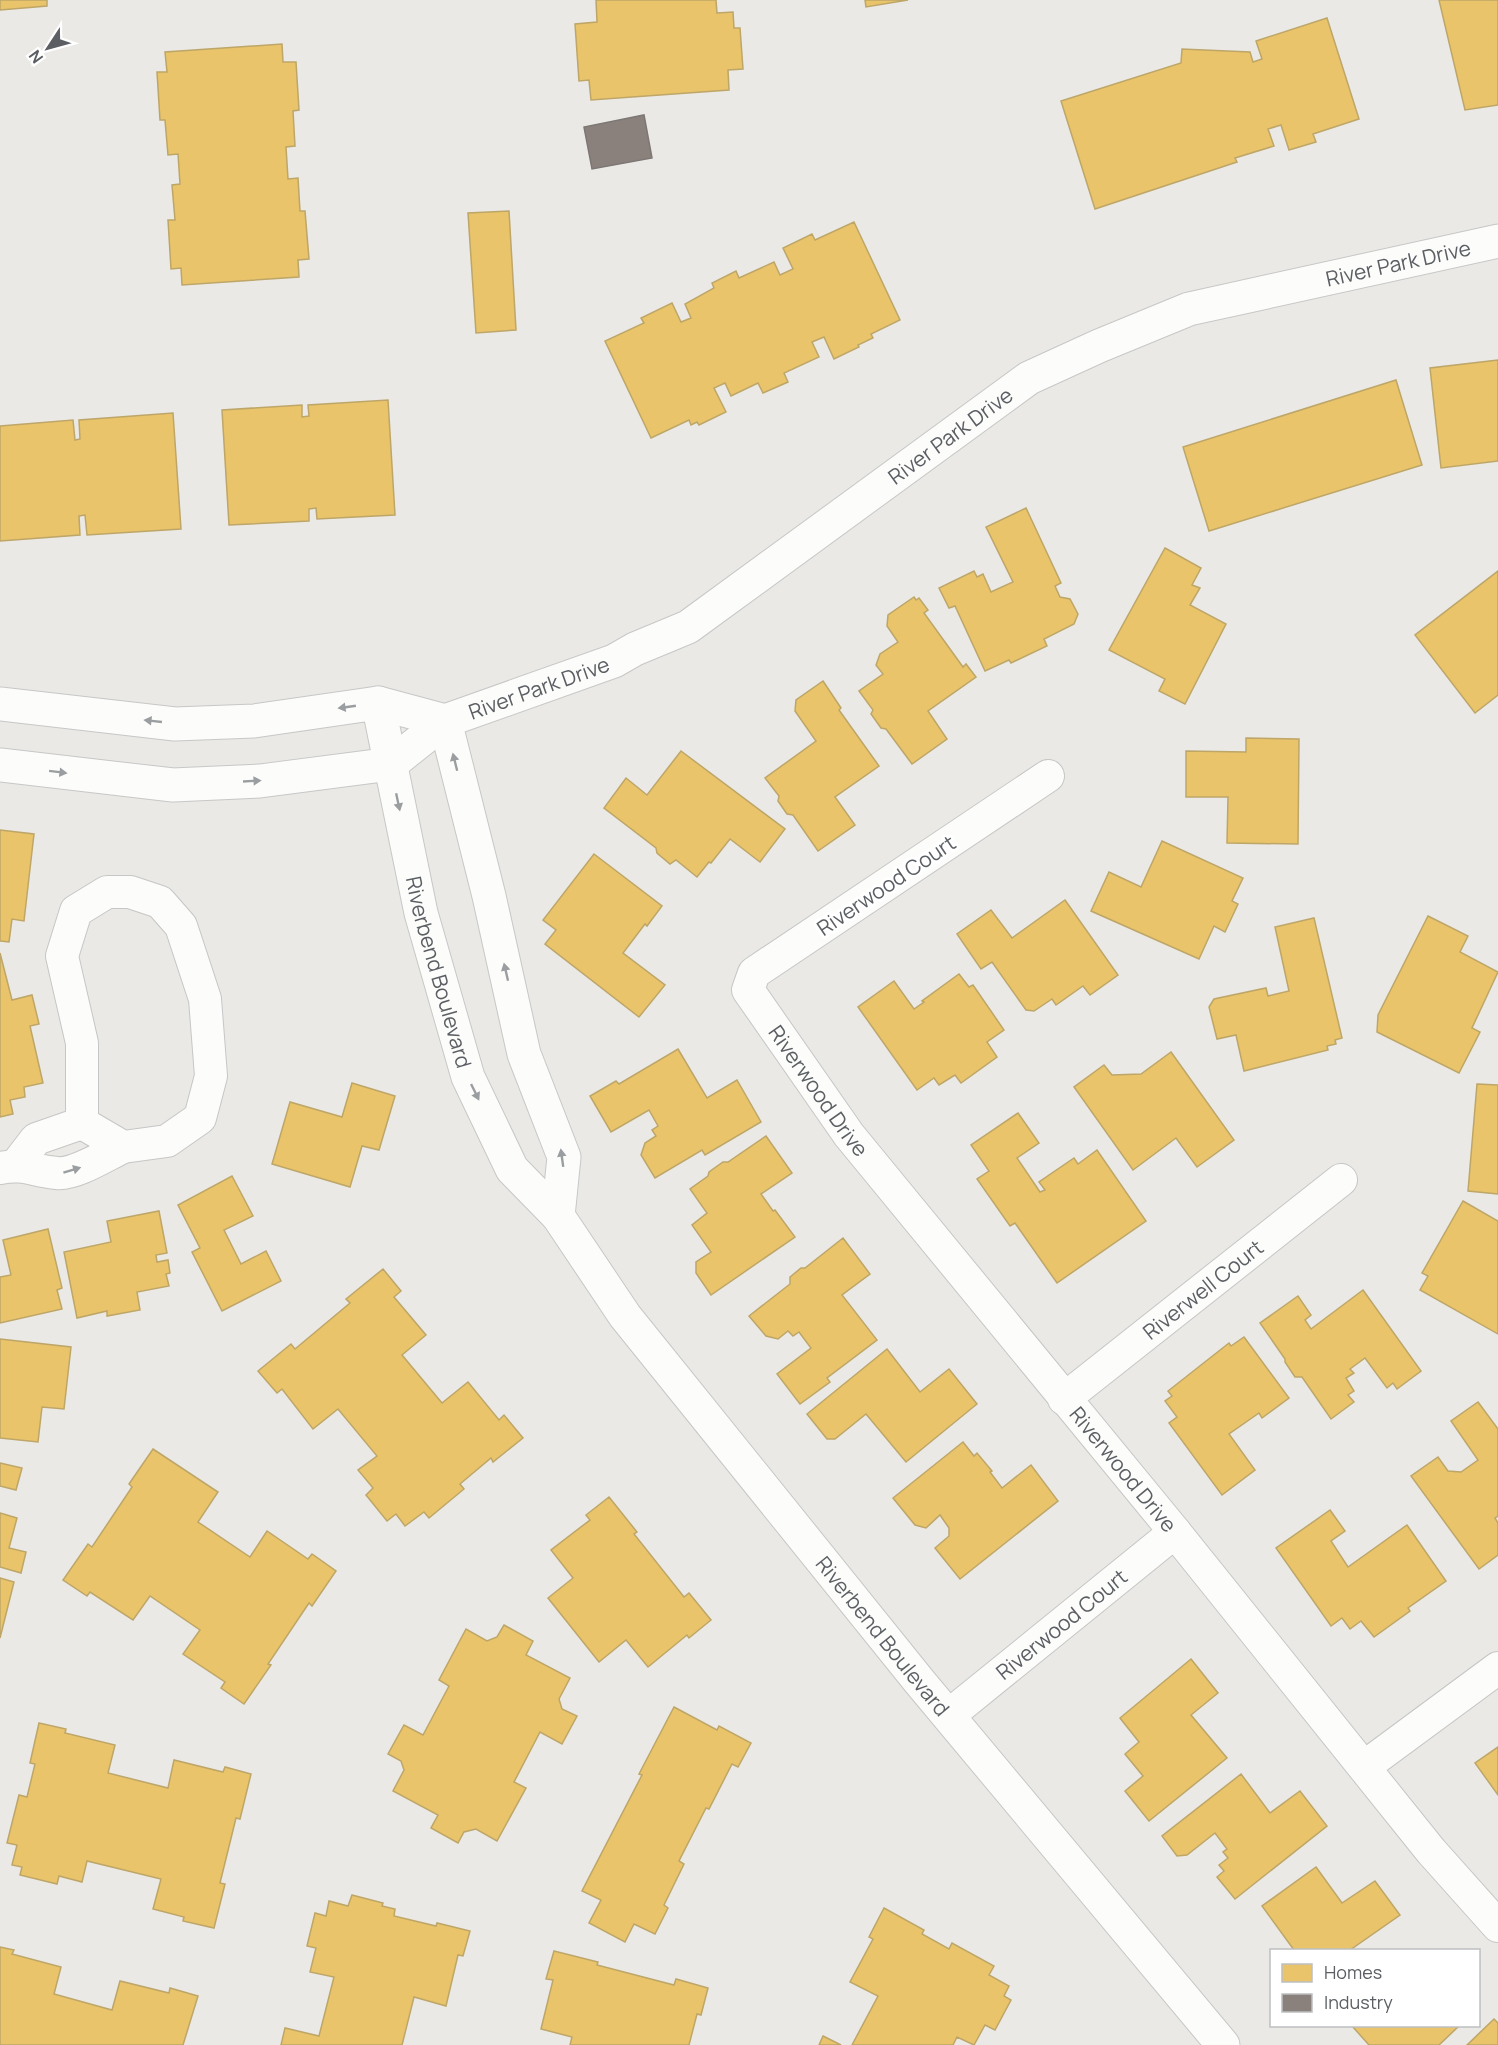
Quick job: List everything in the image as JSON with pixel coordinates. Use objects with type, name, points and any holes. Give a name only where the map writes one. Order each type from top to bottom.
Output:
[{"type":"street","name":"River Park Drive","points":[[391,764],[445,721],[614,661],[688,627],[1029,378],[1089,350],[1189,309],[1498,241]]},
{"type":"street","name":"River Park Drive","points":[[0,704],[175,724],[254,721],[378,704],[445,721]]},
{"type":"street","name":"Riverbend Boulevard","points":[[378,704],[421,913],[468,1077],[512,1170],[558,1216],[625,1316],[948,1716],[1223,2045]]},
{"type":"street","points":[[445,721],[489,896],[524,1054],[564,1157],[558,1216]]},
{"type":"street","points":[[0,765],[173,785],[260,781],[391,764]]},
{"type":"street","name":"Riverwood Court","points":[[759,1005],[748,990],[754,974],[1048,776]]},
{"type":"street","points":[[8,1167],[59,1174],[75,1170],[123,1147],[168,1141],[200,1118],[211,1076],[205,999],[181,926],[160,902],[130,892],[107,892],[76,911],[62,956],[82,1043],[82,1123]]},
{"type":"street","name":"Riverwood Drive","points":[[759,1005],[849,1135],[1175,1532],[1431,1851],[1498,1926]]},
{"type":"street","points":[[8,1167],[36,1139],[82,1123],[123,1147]]},
{"type":"street","name":"Riverwell Court","points":[[1064,1399],[1341,1180]]},
{"type":"street","name":"Riverwood Court","points":[[948,1716],[1175,1532]]},
{"type":"street","points":[[1364,1767],[1498,1668]]},
{"type":"building: Homes","points":[[0,0],[47,0],[47,6],[0,10]]},
{"type":"building: Homes","points":[[596,0],[716,0],[717,13],[733,12],[734,28],[740,28],[743,69],[728,70],[729,90],[591,100],[589,80],[579,81],[575,24],[597,22]]},
{"type":"building: Homes","points":[[865,0],[908,0],[866,7]]},
{"type":"building: Homes","points":[[1439,0],[1498,0],[1498,105],[1465,110]]},
{"type":"building: Homes","points":[[1327,18],[1359,119],[1313,134],[1316,142],[1289,150],[1281,125],[1268,129],[1274,146],[1235,158],[1237,162],[1095,209],[1061,101],[1181,63],[1182,49],[1250,52],[1253,62],[1262,59],[1256,41]]},
{"type":"building: Homes","points":[[282,44],[283,62],[296,62],[299,110],[293,111],[295,146],[286,147],[288,179],[298,178],[300,211],[305,211],[309,259],[298,260],[299,277],[182,285],[181,268],[171,269],[168,220],[175,220],[172,185],[180,184],[178,154],[168,155],[165,120],[160,120],[157,72],[167,72],[165,52]]},
{"type":"building: Homes","points":[[509,211],[516,330],[476,333],[468,213]]},
{"type":"building: Homes","points":[[854,222],[900,320],[871,334],[873,338],[834,359],[824,337],[812,342],[819,357],[784,373],[788,382],[763,393],[758,383],[731,396],[725,383],[714,388],[726,412],[699,425],[697,422],[691,425],[689,420],[651,438],[605,341],[644,323],[641,318],[672,303],[681,322],[691,318],[685,304],[714,288],[712,283],[736,271],[739,278],[774,262],[780,275],[793,269],[783,248],[812,234],[815,240]]},
{"type":"building: Homes","points":[[1498,360],[1498,461],[1441,468],[1430,368]]},
{"type":"building: Homes","points":[[1396,380],[1422,465],[1209,531],[1183,447]]},
{"type":"building: Homes","points":[[388,400],[395,515],[317,519],[316,508],[309,509],[309,521],[229,525],[222,410],[302,405],[302,417],[309,416],[308,405]]},
{"type":"building: Homes","points":[[173,413],[181,529],[87,535],[85,515],[79,516],[80,535],[0,541],[0,426],[73,420],[75,440],[80,439],[79,420]]},
{"type":"building: Homes","points":[[1026,508],[1061,583],[1055,586],[1060,597],[1070,599],[1078,614],[1074,624],[1044,639],[1047,646],[1011,663],[1009,660],[985,671],[955,606],[949,608],[939,588],[974,571],[977,577],[983,574],[991,592],[1013,582],[986,527]]},
{"type":"building: Homes","points":[[1165,548],[1201,568],[1192,585],[1200,588],[1190,605],[1226,624],[1185,704],[1159,691],[1165,679],[1109,650]]},
{"type":"building: Homes","points":[[1498,571],[1498,695],[1475,713],[1415,635]]},
{"type":"building: Homes","points":[[914,597],[916,600],[919,598],[928,610],[924,613],[963,667],[966,664],[976,677],[928,711],[947,739],[912,764],[886,729],[881,728],[871,714],[873,710],[859,691],[883,674],[876,665],[880,654],[898,642],[887,626],[888,615]]},
{"type":"building: Homes","points":[[823,681],[841,708],[839,710],[879,766],[835,797],[855,825],[818,851],[793,815],[787,814],[778,801],[779,796],[765,778],[816,741],[795,711],[796,700]]},
{"type":"building: Homes","points":[[1246,738],[1299,739],[1298,844],[1227,843],[1228,797],[1186,797],[1186,751],[1246,752]]},
{"type":"building: Homes","points":[[681,751],[785,829],[760,862],[730,839],[697,877],[676,860],[670,864],[657,853],[656,848],[604,808],[626,778],[647,795]]},
{"type":"building: Homes","points":[[0,830],[34,834],[24,921],[12,919],[9,942],[0,941]]},
{"type":"building: Homes","points":[[1162,841],[1243,878],[1232,901],[1238,904],[1225,932],[1214,926],[1199,959],[1091,911],[1109,872],[1141,887]]},
{"type":"building: Homes","points":[[594,854],[662,906],[623,953],[665,985],[639,1017],[545,944],[556,930],[543,920]]},
{"type":"building: Homes","points":[[1065,900],[1118,975],[1090,995],[1083,986],[1056,1005],[1052,999],[1034,1011],[1026,1010],[992,962],[981,969],[957,934],[991,910],[1012,938]]},
{"type":"building: Homes","points":[[1428,916],[1468,936],[1460,952],[1498,972],[1472,1028],[1480,1032],[1459,1073],[1377,1032],[1378,1015]]},
{"type":"building: Homes","points":[[1314,918],[1342,1038],[1335,1040],[1336,1044],[1327,1046],[1328,1050],[1244,1071],[1236,1035],[1217,1039],[1209,1007],[1214,999],[1266,988],[1268,996],[1289,991],[1275,927]]},
{"type":"building: Homes","points":[[0,953],[12,1000],[32,995],[39,1024],[30,1026],[43,1083],[24,1087],[25,1097],[10,1100],[13,1114],[0,1117]]},
{"type":"building: Homes","points":[[959,974],[969,987],[973,985],[1004,1030],[987,1042],[997,1057],[961,1083],[955,1075],[939,1085],[934,1078],[917,1090],[858,1007],[894,981],[914,1009]]},
{"type":"building: Homes","points":[[678,1049],[707,1098],[737,1080],[761,1122],[705,1155],[702,1150],[655,1178],[641,1155],[645,1143],[656,1136],[652,1130],[658,1126],[649,1110],[611,1132],[590,1096],[616,1081],[619,1084]]},
{"type":"building: Homes","points":[[1171,1052],[1234,1140],[1197,1167],[1176,1138],[1133,1170],[1074,1087],[1104,1065],[1112,1075],[1141,1074]]},
{"type":"building: Homes","points":[[352,1083],[395,1096],[379,1150],[362,1146],[350,1187],[272,1164],[290,1102],[342,1117]]},
{"type":"building: Homes","points":[[1477,1084],[1498,1085],[1498,1194],[1468,1191]]},
{"type":"building: Homes","points":[[1018,1113],[1039,1143],[1017,1158],[1040,1192],[1045,1190],[1039,1182],[1074,1158],[1078,1164],[1097,1150],[1146,1221],[1057,1283],[1015,1223],[1010,1226],[977,1179],[989,1171],[971,1145]]},
{"type":"building: Homes","points":[[766,1136],[792,1173],[761,1194],[795,1237],[711,1295],[696,1273],[696,1262],[711,1252],[692,1225],[707,1213],[690,1189],[723,1162],[728,1162]]},
{"type":"building: Homes","points":[[232,1176],[253,1216],[224,1230],[241,1264],[266,1251],[281,1281],[222,1311],[192,1252],[200,1248],[178,1205]]},
{"type":"building: Homes","points":[[1463,1201],[1498,1221],[1498,1334],[1420,1290],[1428,1276],[1422,1273]]},
{"type":"building: Homes","points":[[159,1211],[167,1253],[156,1255],[157,1262],[168,1260],[170,1273],[166,1274],[169,1286],[137,1292],[140,1310],[107,1316],[107,1311],[77,1318],[64,1252],[111,1242],[107,1221]]},
{"type":"building: Homes","points":[[48,1229],[62,1288],[57,1290],[62,1309],[0,1323],[0,1277],[11,1275],[3,1240]]},
{"type":"building: Homes","points":[[843,1238],[870,1274],[842,1295],[877,1340],[827,1378],[830,1382],[800,1404],[777,1374],[811,1348],[799,1332],[793,1336],[788,1331],[778,1339],[766,1336],[749,1316],[790,1284],[790,1277]]},
{"type":"building: Homes","points":[[383,1269],[401,1291],[394,1297],[426,1335],[402,1355],[442,1403],[468,1382],[499,1420],[504,1415],[523,1438],[493,1462],[491,1458],[460,1484],[464,1489],[429,1518],[424,1512],[405,1526],[396,1514],[387,1521],[366,1495],[373,1488],[358,1470],[377,1456],[338,1409],[313,1429],[282,1389],[277,1393],[258,1371],[291,1344],[295,1349],[350,1303],[346,1299]]},
{"type":"building: Homes","points":[[1363,1290],[1421,1371],[1397,1389],[1393,1383],[1387,1388],[1365,1358],[1350,1369],[1354,1373],[1346,1378],[1354,1391],[1348,1395],[1354,1402],[1331,1419],[1302,1377],[1295,1377],[1260,1323],[1298,1296],[1311,1315],[1305,1320],[1311,1329]]},
{"type":"building: Homes","points":[[1244,1337],[1289,1398],[1262,1418],[1259,1413],[1229,1434],[1255,1470],[1222,1495],[1169,1423],[1177,1417],[1165,1401],[1172,1396],[1168,1391],[1229,1343],[1231,1346]]},
{"type":"building: Homes","points":[[0,1339],[71,1347],[64,1409],[42,1407],[38,1442],[0,1438]]},
{"type":"building: Homes","points":[[887,1349],[920,1392],[949,1369],[977,1404],[906,1462],[866,1414],[835,1439],[827,1439],[807,1414]]},
{"type":"building: Homes","points":[[1478,1402],[1498,1429],[1498,1516],[1495,1518],[1498,1523],[1498,1555],[1479,1569],[1411,1476],[1438,1457],[1448,1471],[1461,1472],[1478,1460],[1451,1421]]},
{"type":"building: Homes","points":[[963,1442],[974,1456],[977,1453],[1002,1488],[1031,1465],[1058,1501],[960,1579],[935,1548],[949,1536],[949,1528],[940,1515],[926,1528],[915,1525],[893,1498]]},
{"type":"building: Homes","points":[[153,1449],[218,1492],[198,1522],[250,1557],[267,1531],[308,1559],[312,1554],[336,1571],[312,1606],[309,1603],[244,1704],[221,1688],[225,1682],[183,1654],[200,1630],[150,1596],[133,1620],[90,1592],[87,1596],[63,1580],[88,1544],[92,1547],[132,1487],[129,1484]]},
{"type":"building: Homes","points":[[0,1463],[22,1468],[16,1490],[0,1486]]},
{"type":"building: Homes","points":[[609,1497],[637,1532],[634,1534],[684,1597],[689,1593],[711,1620],[689,1638],[687,1635],[648,1667],[626,1640],[599,1662],[548,1598],[573,1578],[551,1550],[590,1520],[586,1515]]},
{"type":"building: Homes","points":[[1330,1510],[1345,1531],[1331,1541],[1348,1567],[1407,1525],[1446,1581],[1408,1608],[1410,1611],[1374,1637],[1361,1621],[1350,1629],[1342,1618],[1331,1626],[1276,1548]]},
{"type":"building: Homes","points":[[0,1513],[17,1518],[9,1548],[26,1552],[21,1573],[0,1567]]},
{"type":"building: Homes","points":[[0,1578],[14,1582],[0,1638]]},
{"type":"building: Homes","points":[[504,1625],[533,1641],[526,1655],[570,1678],[559,1699],[562,1709],[577,1716],[562,1744],[540,1732],[514,1782],[526,1788],[497,1841],[476,1829],[464,1832],[458,1843],[431,1828],[438,1815],[393,1791],[404,1770],[401,1761],[388,1754],[404,1725],[423,1735],[449,1686],[439,1680],[466,1629],[487,1641],[497,1637]]},
{"type":"building: Homes","points":[[1191,1659],[1218,1693],[1191,1715],[1227,1758],[1149,1821],[1125,1791],[1143,1776],[1125,1754],[1139,1742],[1120,1718]]},
{"type":"building: Homes","points":[[674,1707],[717,1730],[719,1726],[751,1743],[738,1767],[732,1764],[679,1861],[684,1864],[664,1905],[668,1908],[655,1934],[634,1924],[625,1942],[589,1923],[601,1900],[582,1891]]},
{"type":"building: Homes","points":[[39,1723],[66,1729],[65,1733],[115,1745],[108,1773],[168,1788],[174,1760],[223,1772],[225,1767],[251,1774],[240,1819],[236,1818],[220,1883],[225,1884],[214,1928],[183,1921],[184,1917],[153,1909],[161,1879],[87,1861],[82,1882],[59,1876],[57,1884],[20,1875],[22,1867],[12,1865],[17,1845],[7,1843],[19,1795],[27,1797],[35,1764],[30,1763]]},
{"type":"building: Homes","points":[[1498,1747],[1498,1795],[1475,1763]]},
{"type":"building: Homes","points":[[1241,1774],[1270,1813],[1300,1791],[1327,1826],[1235,1899],[1217,1877],[1224,1871],[1219,1865],[1228,1858],[1223,1852],[1227,1849],[1215,1833],[1187,1855],[1177,1856],[1162,1836]]},
{"type":"building: Homes","points":[[1316,1867],[1342,1903],[1375,1881],[1400,1915],[1351,1949],[1293,1949],[1262,1906]]},
{"type":"building: Homes","points":[[352,1895],[383,1903],[382,1906],[395,1909],[394,1916],[470,1931],[463,1956],[458,1955],[446,2006],[414,1997],[402,2045],[281,2045],[285,2028],[319,2036],[334,1977],[310,1972],[316,1948],[307,1946],[315,1913],[326,1916],[329,1901],[348,1906]]},
{"type":"building: Homes","points":[[884,1908],[924,1930],[922,1934],[949,1949],[952,1943],[994,1966],[989,1975],[1009,1986],[1004,1996],[1011,2000],[995,2030],[985,2025],[974,2045],[957,2037],[953,2045],[852,2045],[878,1996],[850,1982],[873,1939],[869,1937]]},
{"type":"building: Homes","points":[[0,1947],[14,1950],[12,1954],[61,1967],[54,1994],[112,2010],[120,1981],[169,1993],[170,1988],[198,1996],[183,2045],[0,2045]]},
{"type":"building: Homes","points":[[554,1951],[674,1985],[676,1979],[708,1988],[701,2015],[697,2014],[689,2045],[570,2045],[572,2037],[541,2029],[553,1980],[546,1979]]},
{"type":"building: Homes","points":[[1494,2019],[1498,2023],[1498,2045],[1467,2045]]},
{"type":"building: Homes","points":[[1353,2027],[1458,2027],[1439,2045],[1369,2045]]},
{"type":"building: Homes","points":[[823,2036],[841,2045],[819,2045]]},
{"type":"building: Industry","points":[[644,115],[652,158],[592,169],[584,127]]}]
